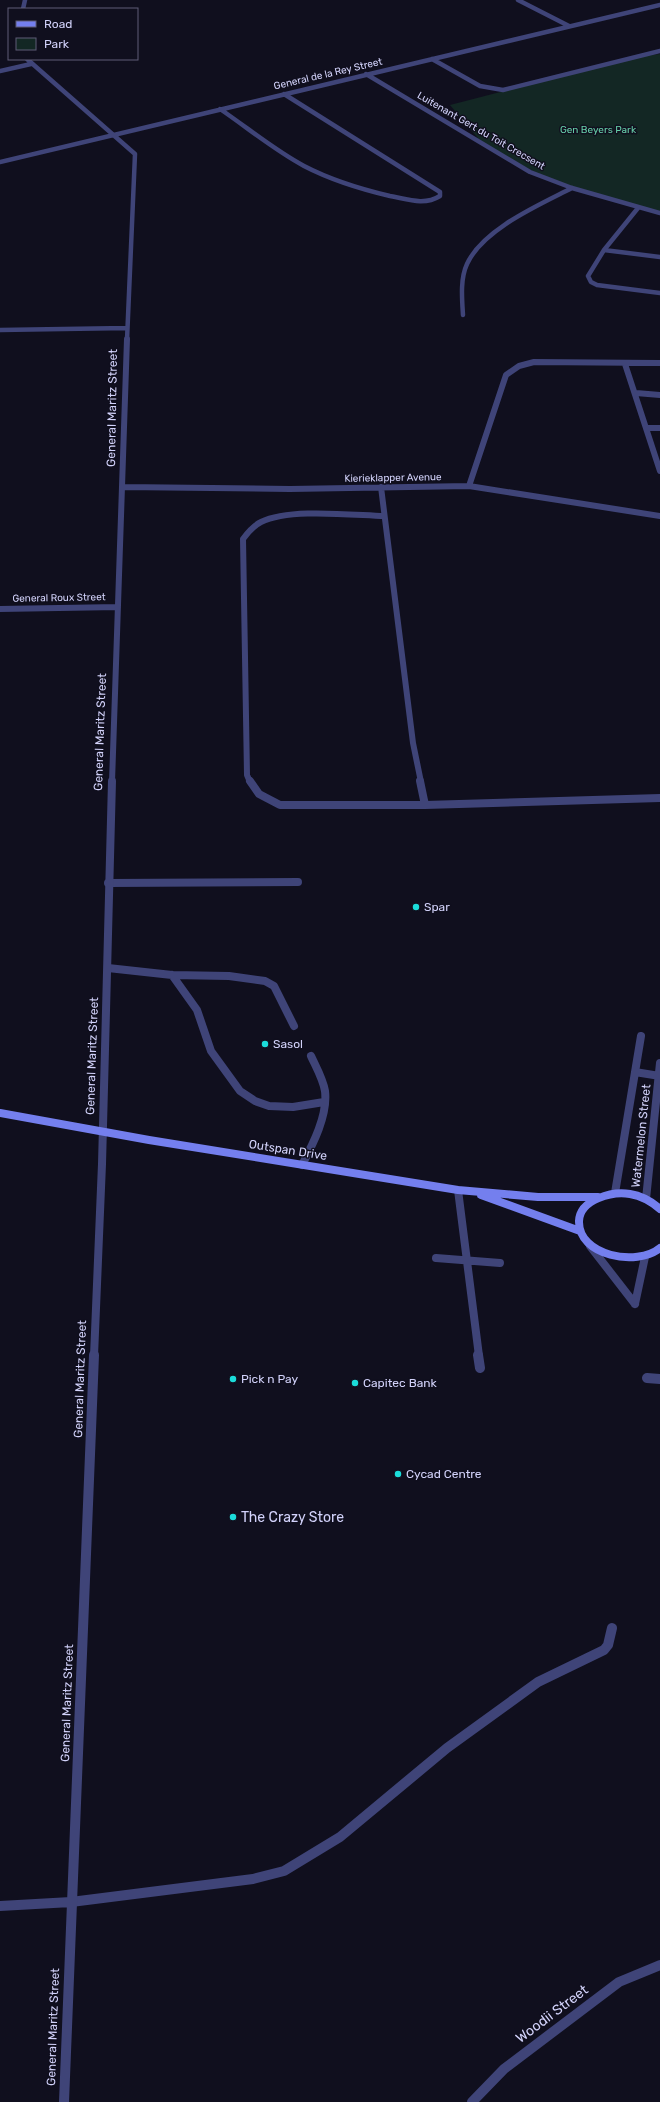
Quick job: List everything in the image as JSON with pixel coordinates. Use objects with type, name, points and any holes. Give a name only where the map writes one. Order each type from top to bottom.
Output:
[{"type":"street","points":[[518,0],[569,26]]},
{"type":"street","name":"General de la Rey Street","points":[[0,162],[660,5]]},
{"type":"street","points":[[432,59],[480,86],[503,90],[660,51]]},
{"type":"street","name":"General Maritz Street","points":[[29,60],[31,64],[130,148],[135,154],[136,161],[127,328],[123,487],[108,883],[108,968],[103,1131],[64,2102]]},
{"type":"street","points":[[0,71],[31,64]]},
{"type":"street","name":"Luitenant Gert du Toit Crecsent","points":[[366,74],[530,172],[572,188],[638,208],[660,213]]},
{"type":"street","points":[[220,109],[297,162],[329,178],[424,202],[432,201],[440,196],[440,192],[284,94]]},
{"type":"street","points":[[463,315],[462,293],[464,277],[467,263],[473,253],[502,228],[536,207],[572,188]]},
{"type":"street","points":[[638,208],[604,250],[588,276],[592,283],[660,293]]},
{"type":"street","points":[[604,250],[660,257]]},
{"type":"street","points":[[0,330],[127,328]]},
{"type":"street","points":[[469,486],[506,375],[514,368],[521,364],[534,362],[625,364],[660,363]]},
{"type":"street","points":[[625,364],[659,463],[660,471]]},
{"type":"street","points":[[636,393],[660,395]]},
{"type":"street","points":[[646,428],[660,428]]},
{"type":"street","name":"Kierieklapper Avenue","points":[[123,487],[290,489],[469,486],[660,516]]},
{"type":"street","points":[[381,487],[413,743],[425,805]]},
{"type":"street","points":[[384,516],[288,515],[259,523],[252,528],[243,539],[248,775],[250,783],[256,792],[266,800],[280,804],[425,805],[660,798]]},
{"type":"street","name":"General Roux Street","points":[[0,608],[118,606]]},
{"type":"street","points":[[108,883],[298,882]]},
{"type":"street","points":[[108,968],[172,975],[229,976],[265,981],[274,986],[294,1026]]},
{"type":"street","points":[[172,975],[197,1010],[211,1051],[240,1091],[255,1101],[269,1106],[293,1108],[324,1102]]},
{"type":"street","name":"Watermelon Street","points":[[615,1193],[641,1036]]},
{"type":"street","points":[[302,1165],[313,1144],[321,1121],[325,1091],[311,1056]]},
{"type":"street","name":"Watermelon Street","points":[[646,1199],[660,1063]]},
{"type":"street","name":"Watermelon Street","points":[[635,1072],[659,1076]]},
{"type":"street","name":"Outspan Drive","points":[[0,1114],[471,1192],[538,1197],[598,1197]]},
{"type":"street","points":[[458,1190],[480,1368]]},
{"type":"street","name":"Outspan Drive","points":[[471,1192],[580,1231]]},
{"type":"street","points":[[645,1257],[635,1304],[580,1231],[579,1220],[584,1208],[598,1197],[615,1193],[632,1194],[646,1199],[660,1209]]},
{"type":"street","points":[[590,1246],[608,1256],[622,1259],[645,1257],[658,1252]]},
{"type":"street","points":[[436,1258],[500,1263]]},
{"type":"street","points":[[647,1378],[660,1379]]},
{"type":"street","points":[[0,1906],[71,1902],[253,1879],[284,1871],[340,1837],[447,1748],[538,1682],[604,1650],[608,1645],[612,1628]]},
{"type":"street","name":"Woodii Street","points":[[472,2102],[504,2068],[618,1982],[660,1965]]},
{"type":"green space","name":"Gen Beyers Park","points":[[660,54],[660,212],[551,181],[482,143],[450,105],[637,57]]},
{"type":"place","name":"Spar","points":[[416,907]]},
{"type":"place","name":"Sasol","points":[[265,1044]]},
{"type":"place","name":"Pick n Pay","points":[[233,1379]]},
{"type":"place","name":"Capitec Bank","points":[[355,1383]]},
{"type":"place","name":"Cycad Centre","points":[[398,1474]]},
{"type":"place","name":"The Crazy Store","points":[[233,1517]]}]
